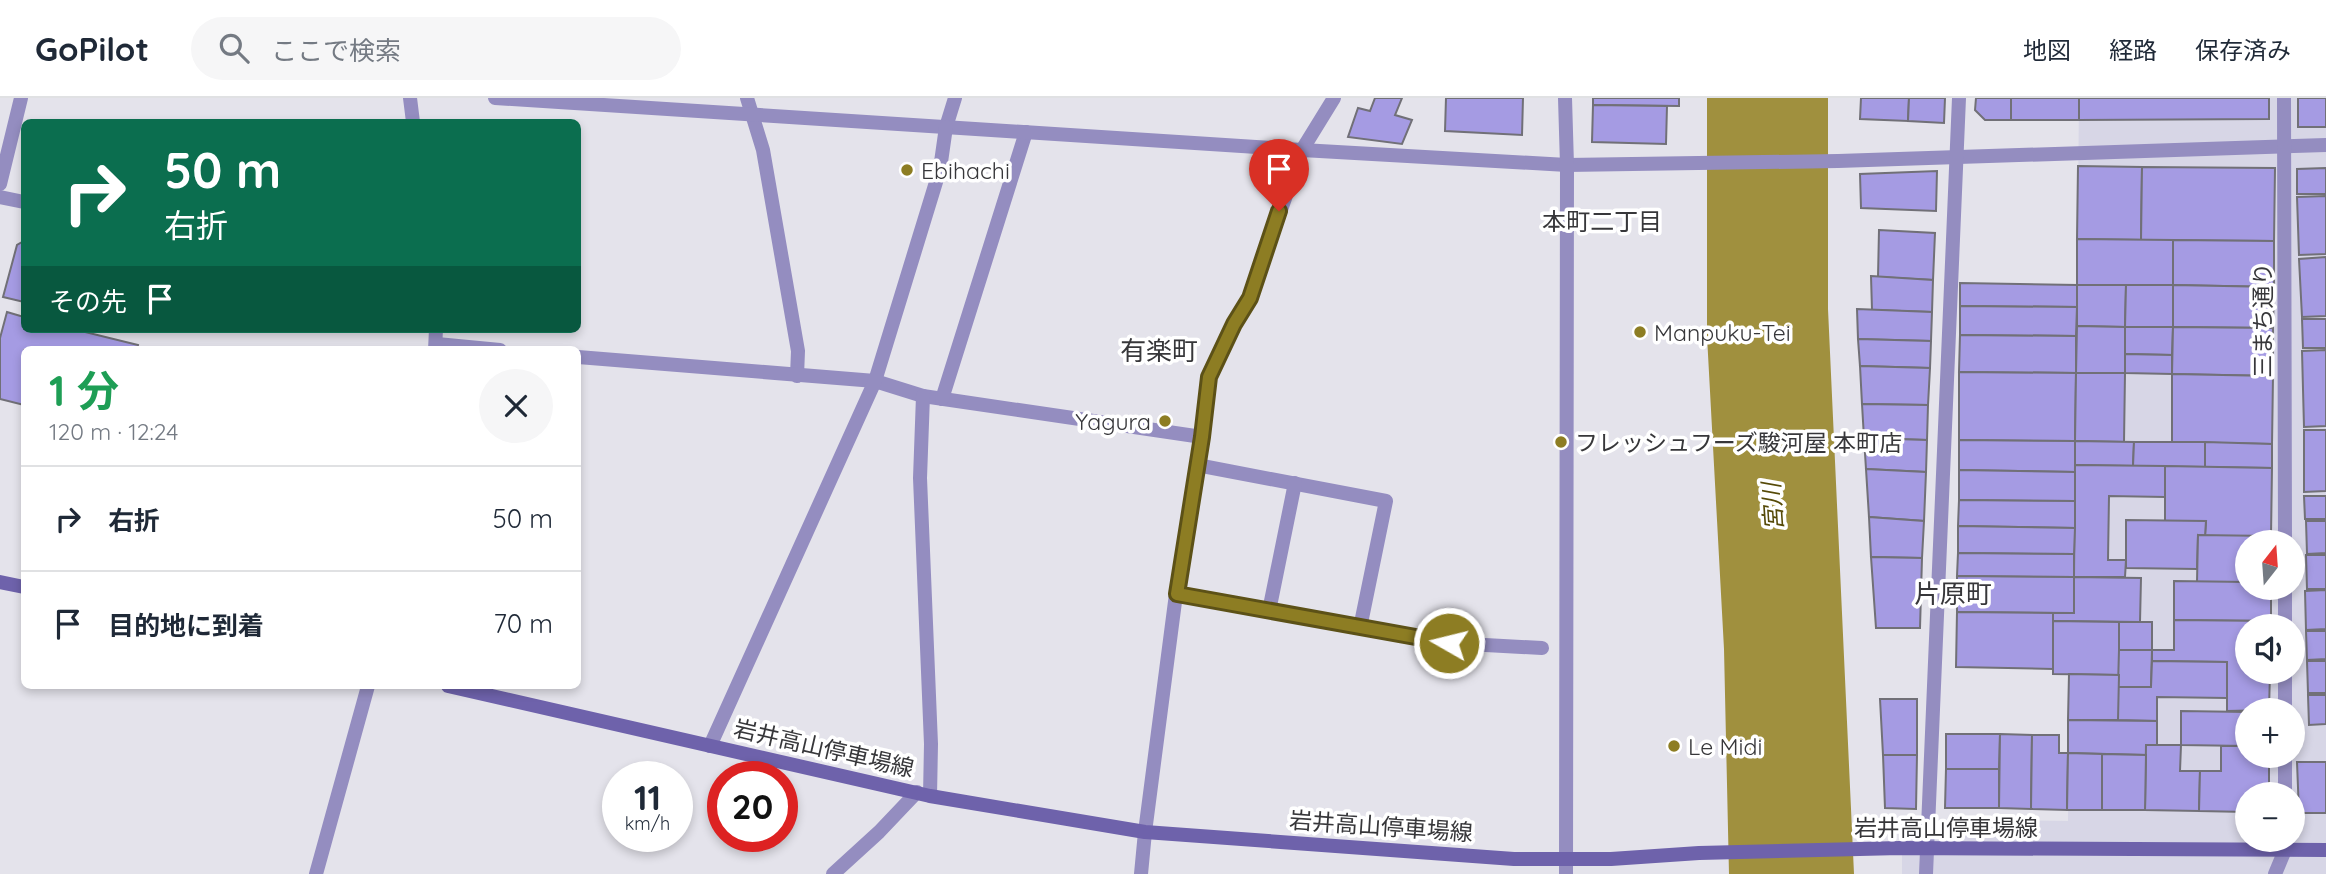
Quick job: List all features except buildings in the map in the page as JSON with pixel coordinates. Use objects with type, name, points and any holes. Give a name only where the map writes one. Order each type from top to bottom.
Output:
[{"type":"main road","points":[[0,582],[21,586]]},
{"type":"main road","name":"岩井高山停車場線","points":[[461,689],[923,794],[1145,832],[1514,859],[1567,867],[1699,853],[1900,848],[2235,846]]},
{"type":"main road","name":"岩井高山停車場線","points":[[2305,847],[2326,850]]},
{"type":"street","points":[[0,184],[21,98]]},
{"type":"street","points":[[410,98],[413,119]]},
{"type":"street","points":[[495,98],[1567,165],[1838,161],[2326,145]]},
{"type":"street","points":[[747,98],[763,150],[794,324],[798,351],[797,376]]},
{"type":"street","points":[[710,746],[875,381],[940,169],[946,127],[955,98]]},
{"type":"street","points":[[1141,874],[1177,594],[1209,377],[1234,324],[1250,298],[1302,150],[1334,98]]},
{"type":"street","points":[[1565,98],[1567,867]]},
{"type":"street","points":[[1926,874],[1959,98]]},
{"type":"street","name":"三まち通り","points":[[2284,98],[2285,530]]},
{"type":"street","points":[[942,399],[1026,132]]},
{"type":"street","points":[[0,197],[21,201]]},
{"type":"street","points":[[581,357],[875,381],[923,396],[1202,437]]},
{"type":"street","points":[[833,874],[923,794],[930,731],[920,478],[923,396]]},
{"type":"street","points":[[1197,465],[1386,501],[1360,628]]},
{"type":"street","points":[[1269,611],[1295,483]]},
{"type":"street","points":[[1177,594],[1449,643],[1542,648]]},
{"type":"street","points":[[316,874],[367,689]]},
{"type":"street","points":[[2275,874],[2283,852]]},
{"type":"shaded area","points":[[2079,98],[2326,98],[2326,874],[1902,874],[1902,819],[2068,821],[2069,675],[2053,674],[2053,613],[2074,613]]},
{"type":"water","name":"宮川","points":[[1707,98],[1828,98],[1828,309],[1854,874],[1729,874],[1724,649],[1707,336]]},
{"type":"place","name":"Ebihachi","points":[[907,170]]},
{"type":"place","name":"Manpuku-Tei","points":[[1640,332]]},
{"type":"place","name":"Yagura","points":[[1165,421]]},
{"type":"place","name":"フレッシュフーズ駿河屋 本町店","points":[[1561,442]]},
{"type":"place","name":"Le Midi","points":[[1674,746]]},
{"type":"district","name":"本町二丁目","points":[[1602,221]]},
{"type":"district","name":"有楽町","points":[[1159,350]]},
{"type":"district","name":"片原町","points":[[1953,593]]},
{"type":"route","points":[[1279,211],[1250,298],[1234,324],[1209,377],[1177,594],[1449,643]]}]
